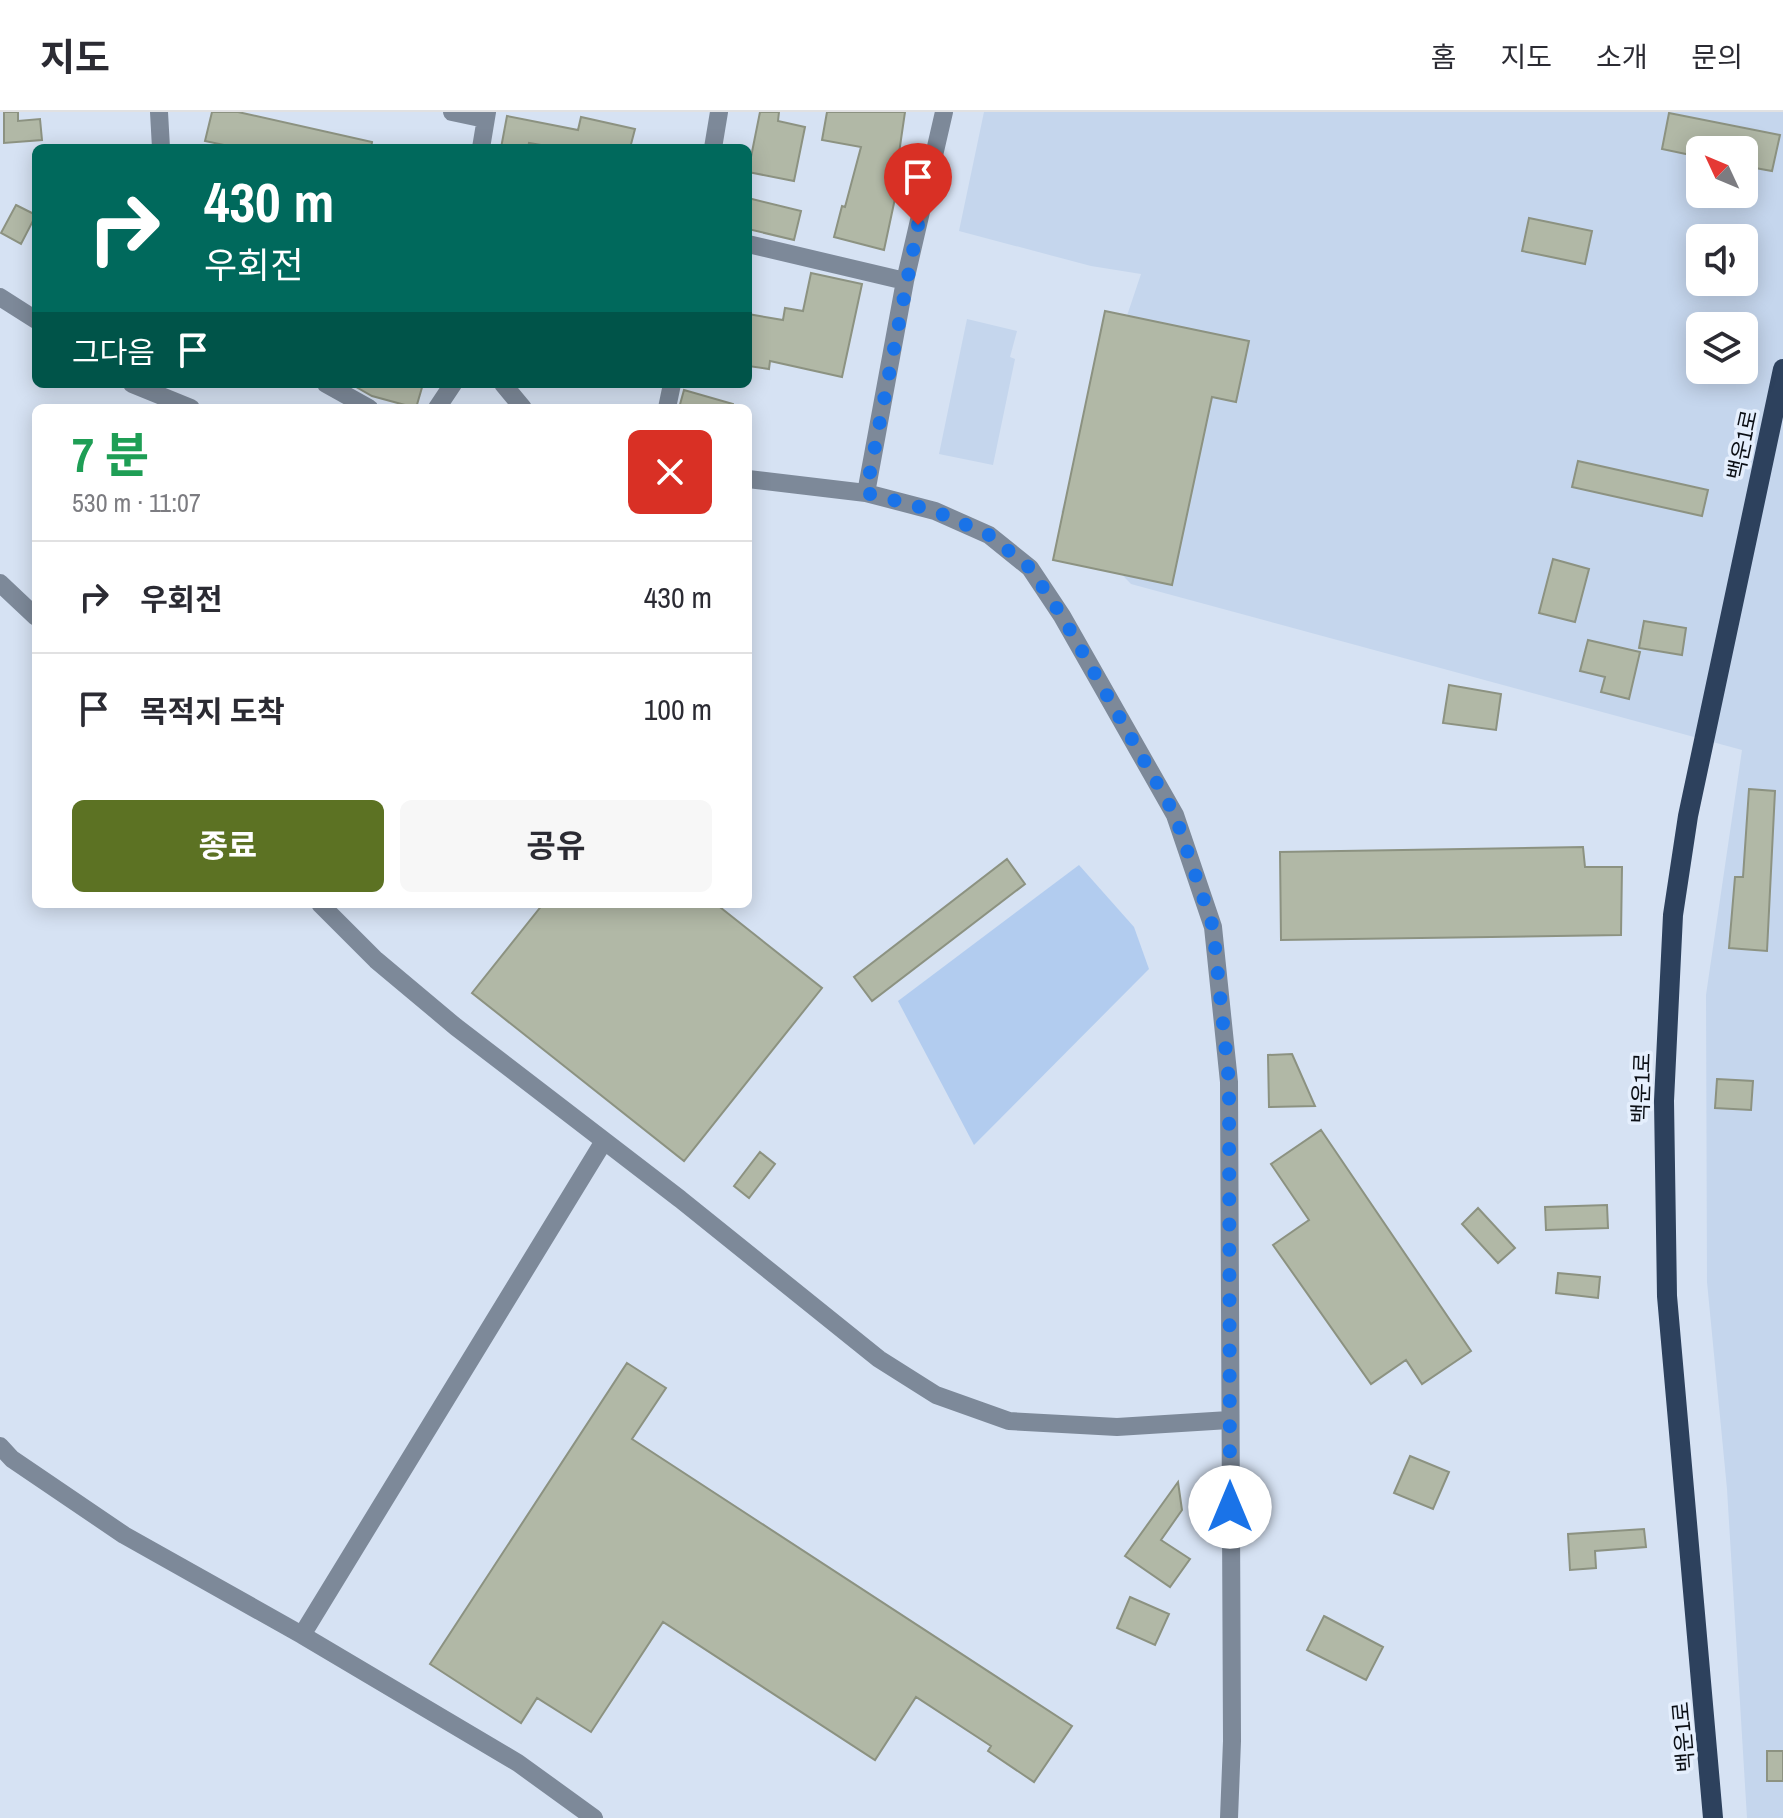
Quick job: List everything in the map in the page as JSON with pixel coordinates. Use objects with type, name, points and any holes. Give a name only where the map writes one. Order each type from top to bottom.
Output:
[{"type":"main road","name":"백운1로","points":[[1713,1818],[1667,1296],[1664,1101],[1673,915],[1688,816],[1783,369]]},
{"type":"street","points":[[159,112],[161,144]]},
{"type":"street","points":[[452,112],[486,115],[482,144]]},
{"type":"street","points":[[714,144],[719,112]]},
{"type":"street","points":[[866,493],[905,281],[944,112]]},
{"type":"street","points":[[752,245],[905,281]]},
{"type":"street","points":[[0,297],[32,317]]},
{"type":"street","points":[[142,388],[181,404]]},
{"type":"street","points":[[333,388],[362,404]]},
{"type":"street","points":[[506,388],[520,404]]},
{"type":"street","points":[[752,479],[866,493],[935,511],[989,535],[1030,568],[1062,616],[1175,815],[1213,927],[1229,1082],[1232,1741],[1229,1818]]},
{"type":"street","points":[[0,583],[32,613]]},
{"type":"street","points":[[324,908],[376,960],[456,1027],[879,1359],[936,1395],[1009,1421],[1117,1427],[1229,1420]]},
{"type":"street","points":[[302,1635],[604,1141]]},
{"type":"street","points":[[0,1446],[12,1459],[124,1535],[302,1635],[518,1763],[594,1818]]},
{"type":"shaded area","points":[[984,112],[1783,112],[1783,1818],[1747,1818],[1727,1489],[1707,1282],[1706,995],[1742,750],[1131,584],[1061,512],[1141,274],[1091,266],[959,231]]},
{"type":"shaded area","points":[[967,319],[1017,331],[1010,357],[1015,359],[993,465],[939,454]]},
{"type":"shaded area","points":[[1079,865],[1134,927],[1149,969],[974,1145],[898,1001]]},
{"type":"building","points":[[4,112],[18,112],[18,121],[40,119],[42,140],[4,143]]},
{"type":"building","points":[[212,112],[238,112],[372,142],[219,144],[205,141]]},
{"type":"building","points":[[760,112],[779,112],[778,121],[805,127],[794,181],[752,173],[752,152]]},
{"type":"building","points":[[827,112],[905,112],[898,160],[903,161],[884,250],[834,237],[861,147],[822,140]]},
{"type":"building","points":[[1669,113],[1780,135],[1772,171],[1758,168],[1758,136],[1686,136],[1686,154],[1662,149]]},
{"type":"building","points":[[507,116],[578,130],[581,117],[635,129],[631,144],[502,144]]},
{"type":"building","points":[[752,199],[801,211],[794,240],[752,230]]},
{"type":"building","points":[[16,205],[32,213],[32,223],[21,244],[1,233]]},
{"type":"building","points":[[1529,218],[1592,231],[1585,264],[1522,251]]},
{"type":"building","points":[[811,273],[862,284],[842,377],[770,361],[769,369],[752,367],[752,315],[783,320],[785,308],[803,311]]},
{"type":"building","points":[[1105,311],[1249,341],[1236,402],[1212,397],[1172,585],[1053,560]]},
{"type":"building","points":[[358,388],[422,388],[417,404],[401,404],[372,396]]},
{"type":"building","points":[[684,390],[733,404],[680,404]]},
{"type":"building","points":[[1578,461],[1708,490],[1702,516],[1572,487]]},
{"type":"building","points":[[1553,559],[1589,569],[1575,622],[1539,613]]},
{"type":"building","points":[[1644,621],[1686,628],[1682,655],[1639,648]]},
{"type":"building","points":[[1588,640],[1640,652],[1629,699],[1601,692],[1605,677],[1580,671]]},
{"type":"building","points":[[1449,685],[1501,694],[1496,730],[1443,723]]},
{"type":"building","points":[[1749,789],[1775,791],[1767,951],[1729,948],[1735,877],[1743,877]]},
{"type":"building","points":[[1583,847],[1585,867],[1622,867],[1621,935],[1281,940],[1280,852]]},
{"type":"building","points":[[1007,859],[1025,884],[872,1001],[854,977]]},
{"type":"building","points":[[540,908],[721,908],[822,988],[684,1161],[472,993]]},
{"type":"building","points":[[1292,1054],[1315,1106],[1269,1107],[1268,1055]]},
{"type":"building","points":[[1717,1079],[1753,1081],[1751,1110],[1715,1108]]},
{"type":"building","points":[[1321,1130],[1471,1351],[1422,1384],[1406,1360],[1371,1384],[1273,1245],[1309,1220],[1271,1164]]},
{"type":"building","points":[[760,1152],[775,1164],[749,1198],[734,1186]]},
{"type":"building","points":[[1607,1205],[1608,1228],[1546,1230],[1545,1207]]},
{"type":"building","points":[[1478,1208],[1515,1248],[1498,1263],[1462,1224]]},
{"type":"building","points":[[1558,1273],[1600,1277],[1598,1298],[1556,1293]]},
{"type":"building","points":[[627,1363],[666,1388],[632,1439],[1072,1726],[1034,1782],[988,1751],[991,1746],[916,1697],[875,1760],[663,1622],[591,1732],[537,1698],[521,1723],[430,1664]]},
{"type":"building","points":[[1410,1456],[1449,1472],[1433,1509],[1394,1493]]},
{"type":"building","points":[[1178,1482],[1182,1510],[1161,1540],[1190,1559],[1170,1587],[1125,1556]]},
{"type":"building","points":[[1644,1529],[1646,1547],[1595,1551],[1596,1568],[1570,1570],[1568,1534]]},
{"type":"building","points":[[1130,1597],[1169,1614],[1155,1645],[1117,1628]]},
{"type":"building","points":[[1324,1616],[1383,1647],[1366,1680],[1307,1650]]},
{"type":"building","points":[[1767,1751],[1783,1751],[1783,1781],[1767,1781]]},
{"type":"route","points":[[918,225],[866,493],[935,511],[989,535],[1030,568],[1062,616],[1175,815],[1213,927],[1229,1082],[1230,1507]]}]
